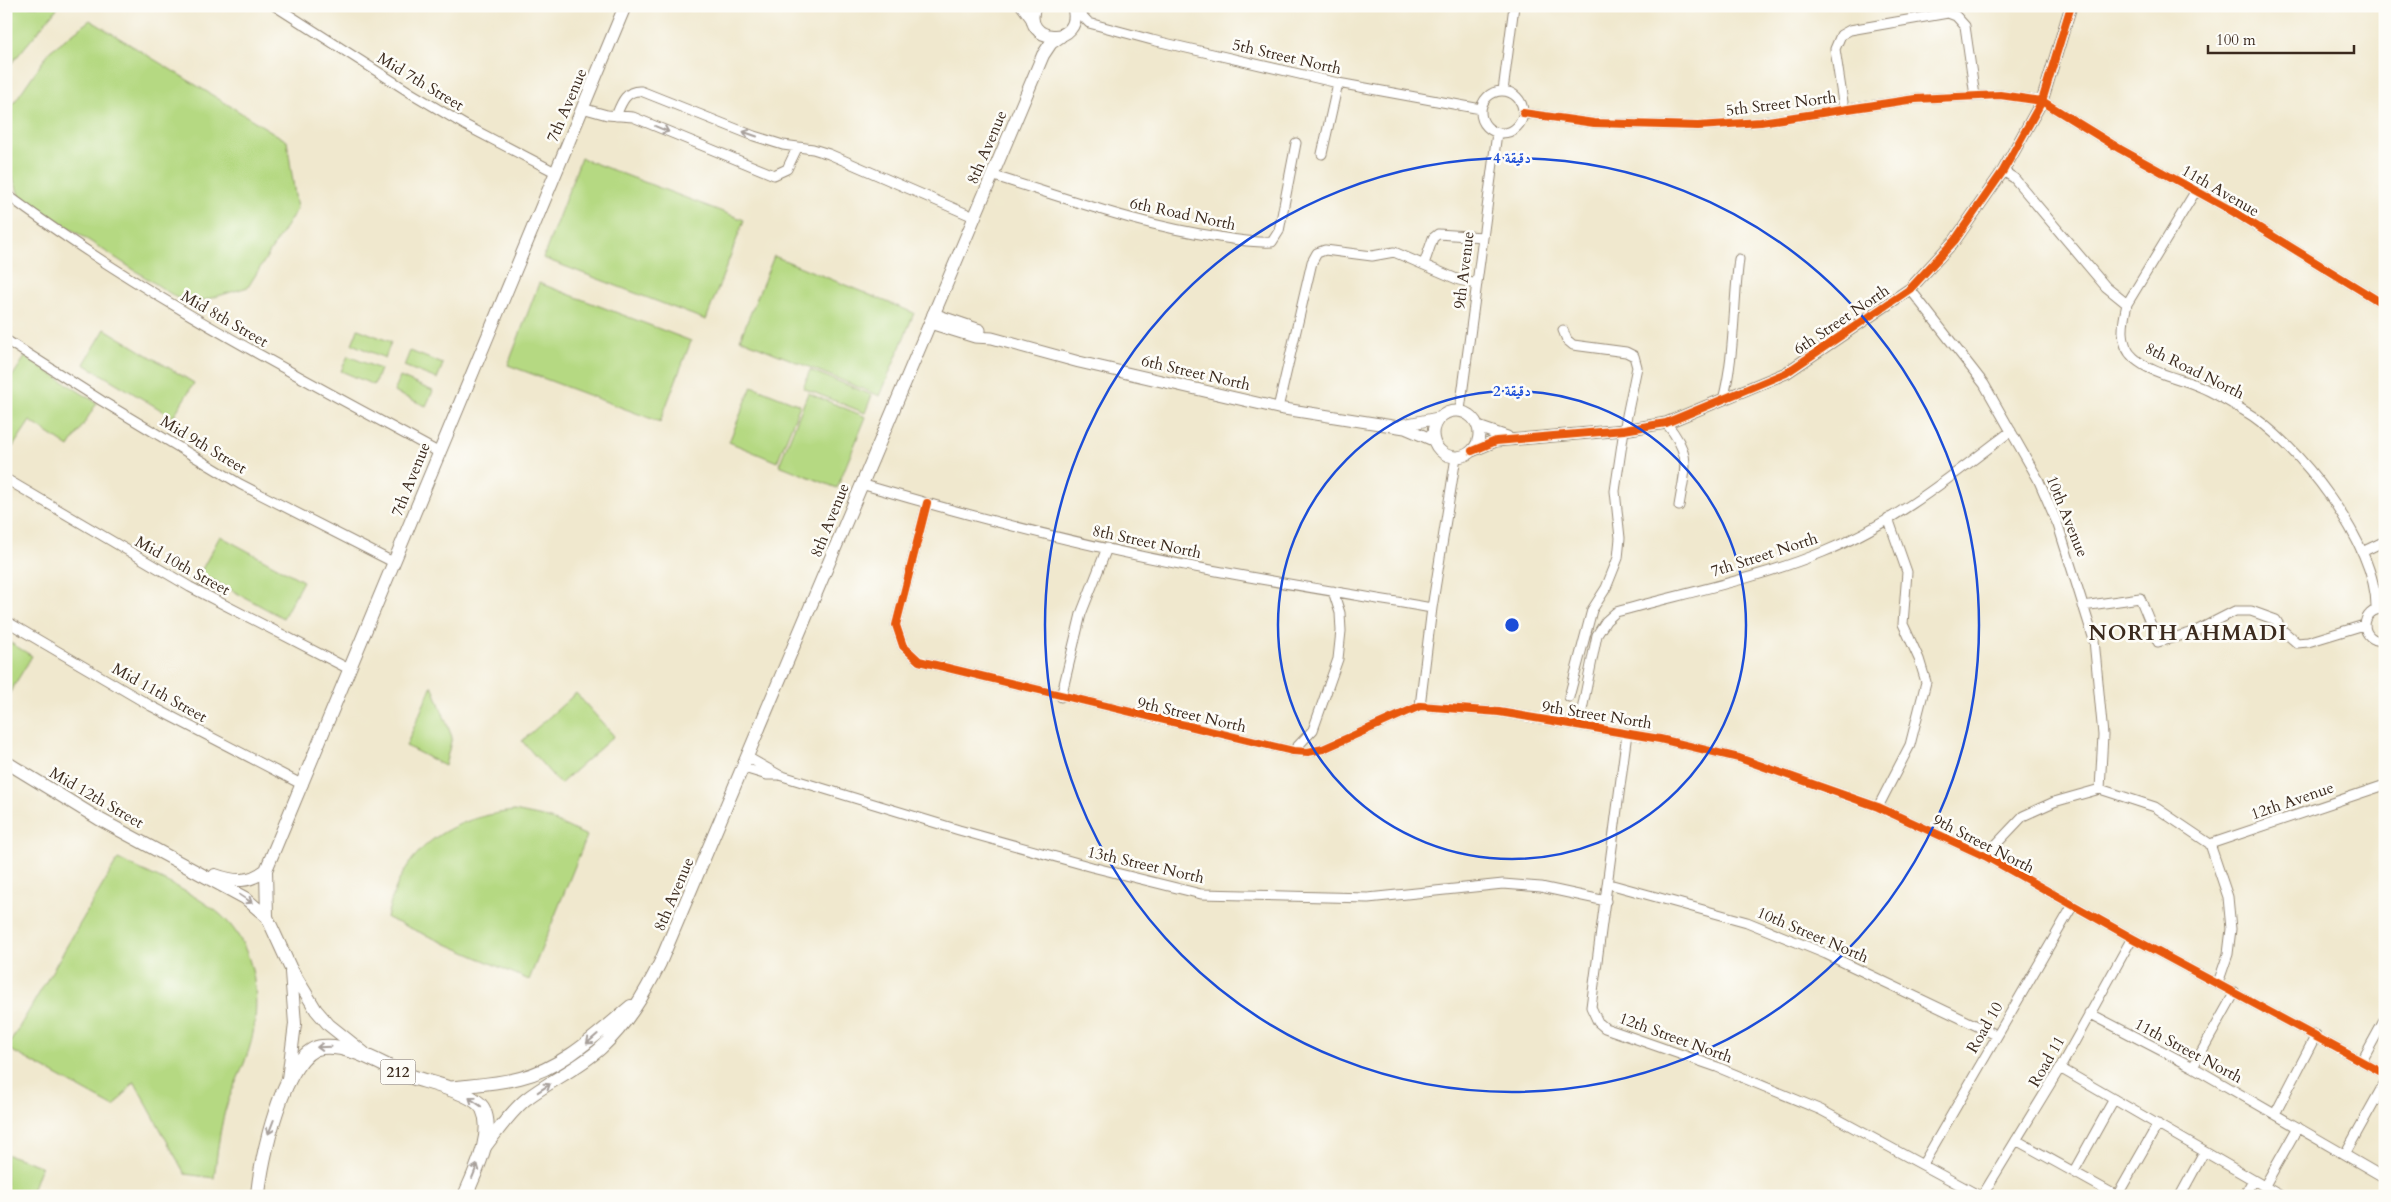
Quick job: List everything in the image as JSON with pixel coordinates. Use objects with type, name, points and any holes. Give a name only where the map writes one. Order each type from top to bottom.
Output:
[{"type":"main road","name":"7th Avenue","points":[[370,1058],[329,1025],[316,1010],[290,967],[267,918],[266,870],[438,452],[625,6]]},
{"type":"main road","name":"8th Avenue","points":[[1035,6],[1032,15],[1037,27],[1042,55]]},
{"type":"main road","points":[[1037,27],[1054,37],[1063,35],[1074,20],[1073,6]]},
{"type":"main road","name":"8th Avenue","points":[[485,1147],[508,1115],[526,1099],[583,1063],[601,1048],[627,1020],[643,997],[660,964],[746,763],[861,484],[1042,55],[1051,43],[1063,35]]},
{"type":"main road","name":"Mid 12th Street","points":[[6,762],[99,819],[245,898],[267,918]]},
{"type":"main road","name":"Mid 12th Street","points":[[172,859],[240,882],[256,877],[266,870]]},
{"type":"main road","name":"7th Avenue","points":[[288,1082],[295,1010],[290,967]]},
{"type":"main road","name":"8th Avenue","points":[[448,1088],[521,1078],[562,1060],[586,1044],[643,997]]},
{"type":"main road","name":"212","points":[[258,1196],[264,1151],[288,1082],[296,1065],[306,1053],[314,1048],[334,1047],[370,1058],[402,1074],[448,1088],[470,1098],[482,1107],[485,1116],[485,1147],[465,1196]]},
{"type":"street","name":"Mid 7th Street","points":[[275,6],[464,125],[555,172]]},
{"type":"street","points":[[1021,6],[1037,27]]},
{"type":"street","points":[[1063,35],[1089,23],[1073,6]]},
{"type":"street","points":[[1503,92],[1514,6]]},
{"type":"street","name":"6th Street North","points":[[1472,451],[1489,443],[1666,424],[1786,373],[1910,290],[1955,240],[2003,171],[2042,101],[2070,6]]},
{"type":"street","points":[[1844,109],[1835,49],[1842,35],[1850,30],[1948,14],[1956,16],[1965,26],[1975,96]]},
{"type":"street","name":"5th Street North","points":[[1089,23],[1338,83],[1481,109]]},
{"type":"street","points":[[1322,154],[1338,83]]},
{"type":"street","points":[[616,116],[626,96],[633,92],[641,91],[737,130],[783,146],[813,149],[829,154],[974,217]]},
{"type":"street","points":[[1503,92],[1516,97],[1523,113],[1520,123],[1515,128],[1504,133],[1496,133],[1483,123],[1481,109],[1489,96],[1503,92]]},
{"type":"street","name":"5th Street North","points":[[1523,113],[1594,123],[1698,126],[1760,122],[1915,99],[2000,94],[2042,101]]},
{"type":"street","name":"11th Avenue","points":[[2042,101],[2196,192],[2227,208],[2385,305]]},
{"type":"street","points":[[582,108],[607,116],[638,119],[774,175],[787,169],[797,148]]},
{"type":"street","name":"9th Avenue","points":[[1460,410],[1496,133]]},
{"type":"street","name":"6th Road North","points":[[991,175],[1116,214],[1193,234],[1258,243],[1272,242],[1278,231],[1296,143]]},
{"type":"street","points":[[2003,171],[2014,178],[2106,287],[2127,304]]},
{"type":"street","name":"8th Road North","points":[[2196,192],[2127,304],[2122,324],[2124,341],[2132,356],[2150,369],[2198,386],[2245,411],[2280,438],[2332,496],[2362,552],[2376,592],[2380,609],[2367,615],[2364,624]]},
{"type":"street","name":"Mid 8th Street","points":[[6,194],[132,280],[245,347],[438,452]]},
{"type":"street","points":[[1424,264],[1433,238],[1438,234],[1483,237]]},
{"type":"street","points":[[1278,408],[1312,262],[1317,253],[1325,250],[1376,256],[1394,252],[1459,280],[1476,284]]},
{"type":"street","points":[[1723,400],[1728,378],[1734,295],[1740,259]]},
{"type":"street","name":"10th Avenue","points":[[1910,290],[1984,384],[2038,480],[2058,526],[2094,640],[2102,735],[2100,789]]},
{"type":"street","name":"6th Street North","points":[[931,319],[975,337],[992,338],[1080,362],[1278,408],[1414,430],[1433,440]]},
{"type":"street","points":[[1563,330],[1567,340],[1573,345],[1626,352],[1634,356],[1638,367],[1624,430],[1615,491],[1620,538],[1618,558],[1606,588],[1592,610],[1569,697]]},
{"type":"street","name":"Mid 9th Street","points":[[6,340],[102,402],[240,484],[393,562]]},
{"type":"street","points":[[1452,410],[1460,410],[1475,419],[1478,427],[1477,444],[1472,451],[1456,457],[1442,452],[1433,440],[1434,425],[1438,418],[1452,410]]},
{"type":"street","name":"6th Street North","points":[[1396,426],[1416,424],[1438,418]]},
{"type":"street","points":[[1666,424],[1684,449],[1686,466],[1680,506]]},
{"type":"street","name":"6th Street North","points":[[1478,427],[1498,435],[1518,439]]},
{"type":"street","name":"7th Street North","points":[[1579,726],[1597,636],[1606,621],[1616,612],[1777,569],[1825,551],[1888,518],[1932,492],[2011,432]]},
{"type":"street","points":[[1420,706],[1432,608],[1456,457]]},
{"type":"street","name":"Mid 10th Street","points":[[6,479],[190,587],[349,669]]},
{"type":"street","name":"8th Street North","points":[[861,484],[927,503],[1108,548],[1222,572],[1432,608]]},
{"type":"street","name":"9th Street North","points":[[927,503],[896,625],[903,646],[919,662],[1294,751],[1308,752],[1322,749],[1420,706],[1499,712],[1628,733],[1739,758],[1878,807],[1985,856],[2132,938],[2316,1035],[2385,1074]]},
{"type":"street","points":[[1878,807],[1910,744],[1926,682],[1919,659],[1903,624],[1907,572],[1888,518]]},
{"type":"street","points":[[2362,552],[2385,541]]},
{"type":"street","points":[[1062,697],[1081,614],[1108,548]]},
{"type":"street","points":[[1294,751],[1313,730],[1338,659],[1341,632],[1340,613],[1333,591]]},
{"type":"street","points":[[2082,606],[2140,598],[2158,642],[2194,632],[2235,611],[2251,611],[2276,620],[2282,630],[2297,643],[2308,642],[2364,624],[2365,632],[2370,638],[2385,641]]},
{"type":"street","name":"Mid 11th Street","points":[[6,621],[151,706],[303,784]]},
{"type":"street","name":"12th Street North","points":[[1628,733],[1591,1006],[1598,1022],[1605,1028],[1717,1067],[1821,1110],[1981,1196]]},
{"type":"street","name":"13th Street North","points":[[746,763],[767,775],[779,775],[959,830],[1092,867],[1200,894],[1368,898],[1503,884],[1541,887],[1606,901]]},
{"type":"street","name":"12th Avenue","points":[[2210,844],[2385,784]]},
{"type":"street","points":[[1985,856],[2024,816],[2054,802],[2100,789],[2155,807],[2210,844],[2228,897],[2231,929],[2228,954],[2218,983]]},
{"type":"street","name":"10th Street North","points":[[1609,884],[1746,922],[1826,954],[1996,1035]]},
{"type":"street","name":"Road 10","points":[[1923,1164],[2072,905]]},
{"type":"street","name":"Road 11","points":[[1981,1196],[2060,1068],[2132,938]]},
{"type":"street","points":[[2194,1068],[2235,992]]},
{"type":"street","name":"11th Street North","points":[[2089,1013],[2194,1068],[2385,1178]]},
{"type":"street","points":[[2362,1061],[2385,1019]]},
{"type":"street","points":[[2275,1114],[2316,1035]]},
{"type":"street","points":[[2060,1068],[2281,1196]]},
{"type":"street","points":[[2345,1154],[2385,1082]]},
{"type":"street","points":[[2074,1171],[2114,1099]]},
{"type":"street","points":[[2016,1140],[2117,1196],[2158,1124]]},
{"type":"street","points":[[2264,1187],[2298,1127]]},
{"type":"street","points":[[2180,1196],[2204,1152]]},
{"type":"street","points":[[2244,1196],[2253,1180]]},
{"type":"green space","points":[[6,6],[59,6],[6,70]]},
{"type":"green space","points":[[90,20],[287,141],[297,209],[248,287],[188,305],[19,195],[6,158],[6,114],[50,51]]},
{"type":"green space","points":[[581,158],[744,220],[706,320],[543,258]]},
{"type":"green space","points":[[774,256],[914,313],[880,396],[740,339]]},
{"type":"green space","points":[[539,283],[691,341],[660,422],[508,365]]},
{"type":"green space","points":[[105,329],[194,383],[173,417],[84,364]]},
{"type":"green space","points":[[358,329],[391,342],[385,358],[352,344]]},
{"type":"green space","points":[[410,351],[443,364],[437,379],[404,366]]},
{"type":"green space","points":[[348,356],[380,369],[374,385],[341,371]]},
{"type":"green space","points":[[25,357],[97,403],[69,447],[30,421],[6,457],[6,386]]},
{"type":"green space","points":[[810,370],[872,395],[865,413],[803,388]]},
{"type":"green space","points":[[400,377],[433,391],[426,406],[394,392]]},
{"type":"green space","points":[[752,386],[800,405],[777,462],[729,442]]},
{"type":"green space","points":[[808,393],[866,417],[837,488],[779,465]]},
{"type":"green space","points":[[220,536],[303,581],[283,618],[200,573]]},
{"type":"green space","points":[[6,640],[32,656],[6,699]]},
{"type":"green space","points":[[432,685],[452,737],[445,766],[406,746]]},
{"type":"green space","points":[[576,693],[614,736],[560,784],[522,741]]},
{"type":"green space","points":[[514,811],[548,818],[587,836],[529,980],[387,918],[393,894],[403,873],[415,856],[431,841],[448,830],[468,821]]},
{"type":"green space","points":[[118,859],[181,889],[216,911],[230,925],[241,941],[249,960],[254,979],[256,1000],[252,1040],[225,1111],[214,1178],[185,1174],[134,1081],[114,1107],[7,1048]]},
{"type":"green space","points":[[6,1154],[41,1166],[30,1196],[6,1196]]},
{"type":"cycle path","points":[[1472,451],[1496,441],[1624,430],[1666,423],[1786,373],[1910,289],[1955,240],[2003,171],[2042,101],[2071,6]]},
{"type":"cycle path","points":[[1523,113],[1594,123],[1698,126],[1761,122],[1915,99],[2000,95],[2042,101],[2120,149],[2227,208],[2385,305]]},
{"type":"cycle path","points":[[927,503],[896,625],[903,646],[919,661],[1293,751],[1308,752],[1323,749],[1420,706],[1499,712],[1660,739],[1739,758],[1878,807],[1985,856],[2132,938],[2385,1074]]},
{"type":"district","name":"NORTH AHMADI","points":[[2188,633]]}]
